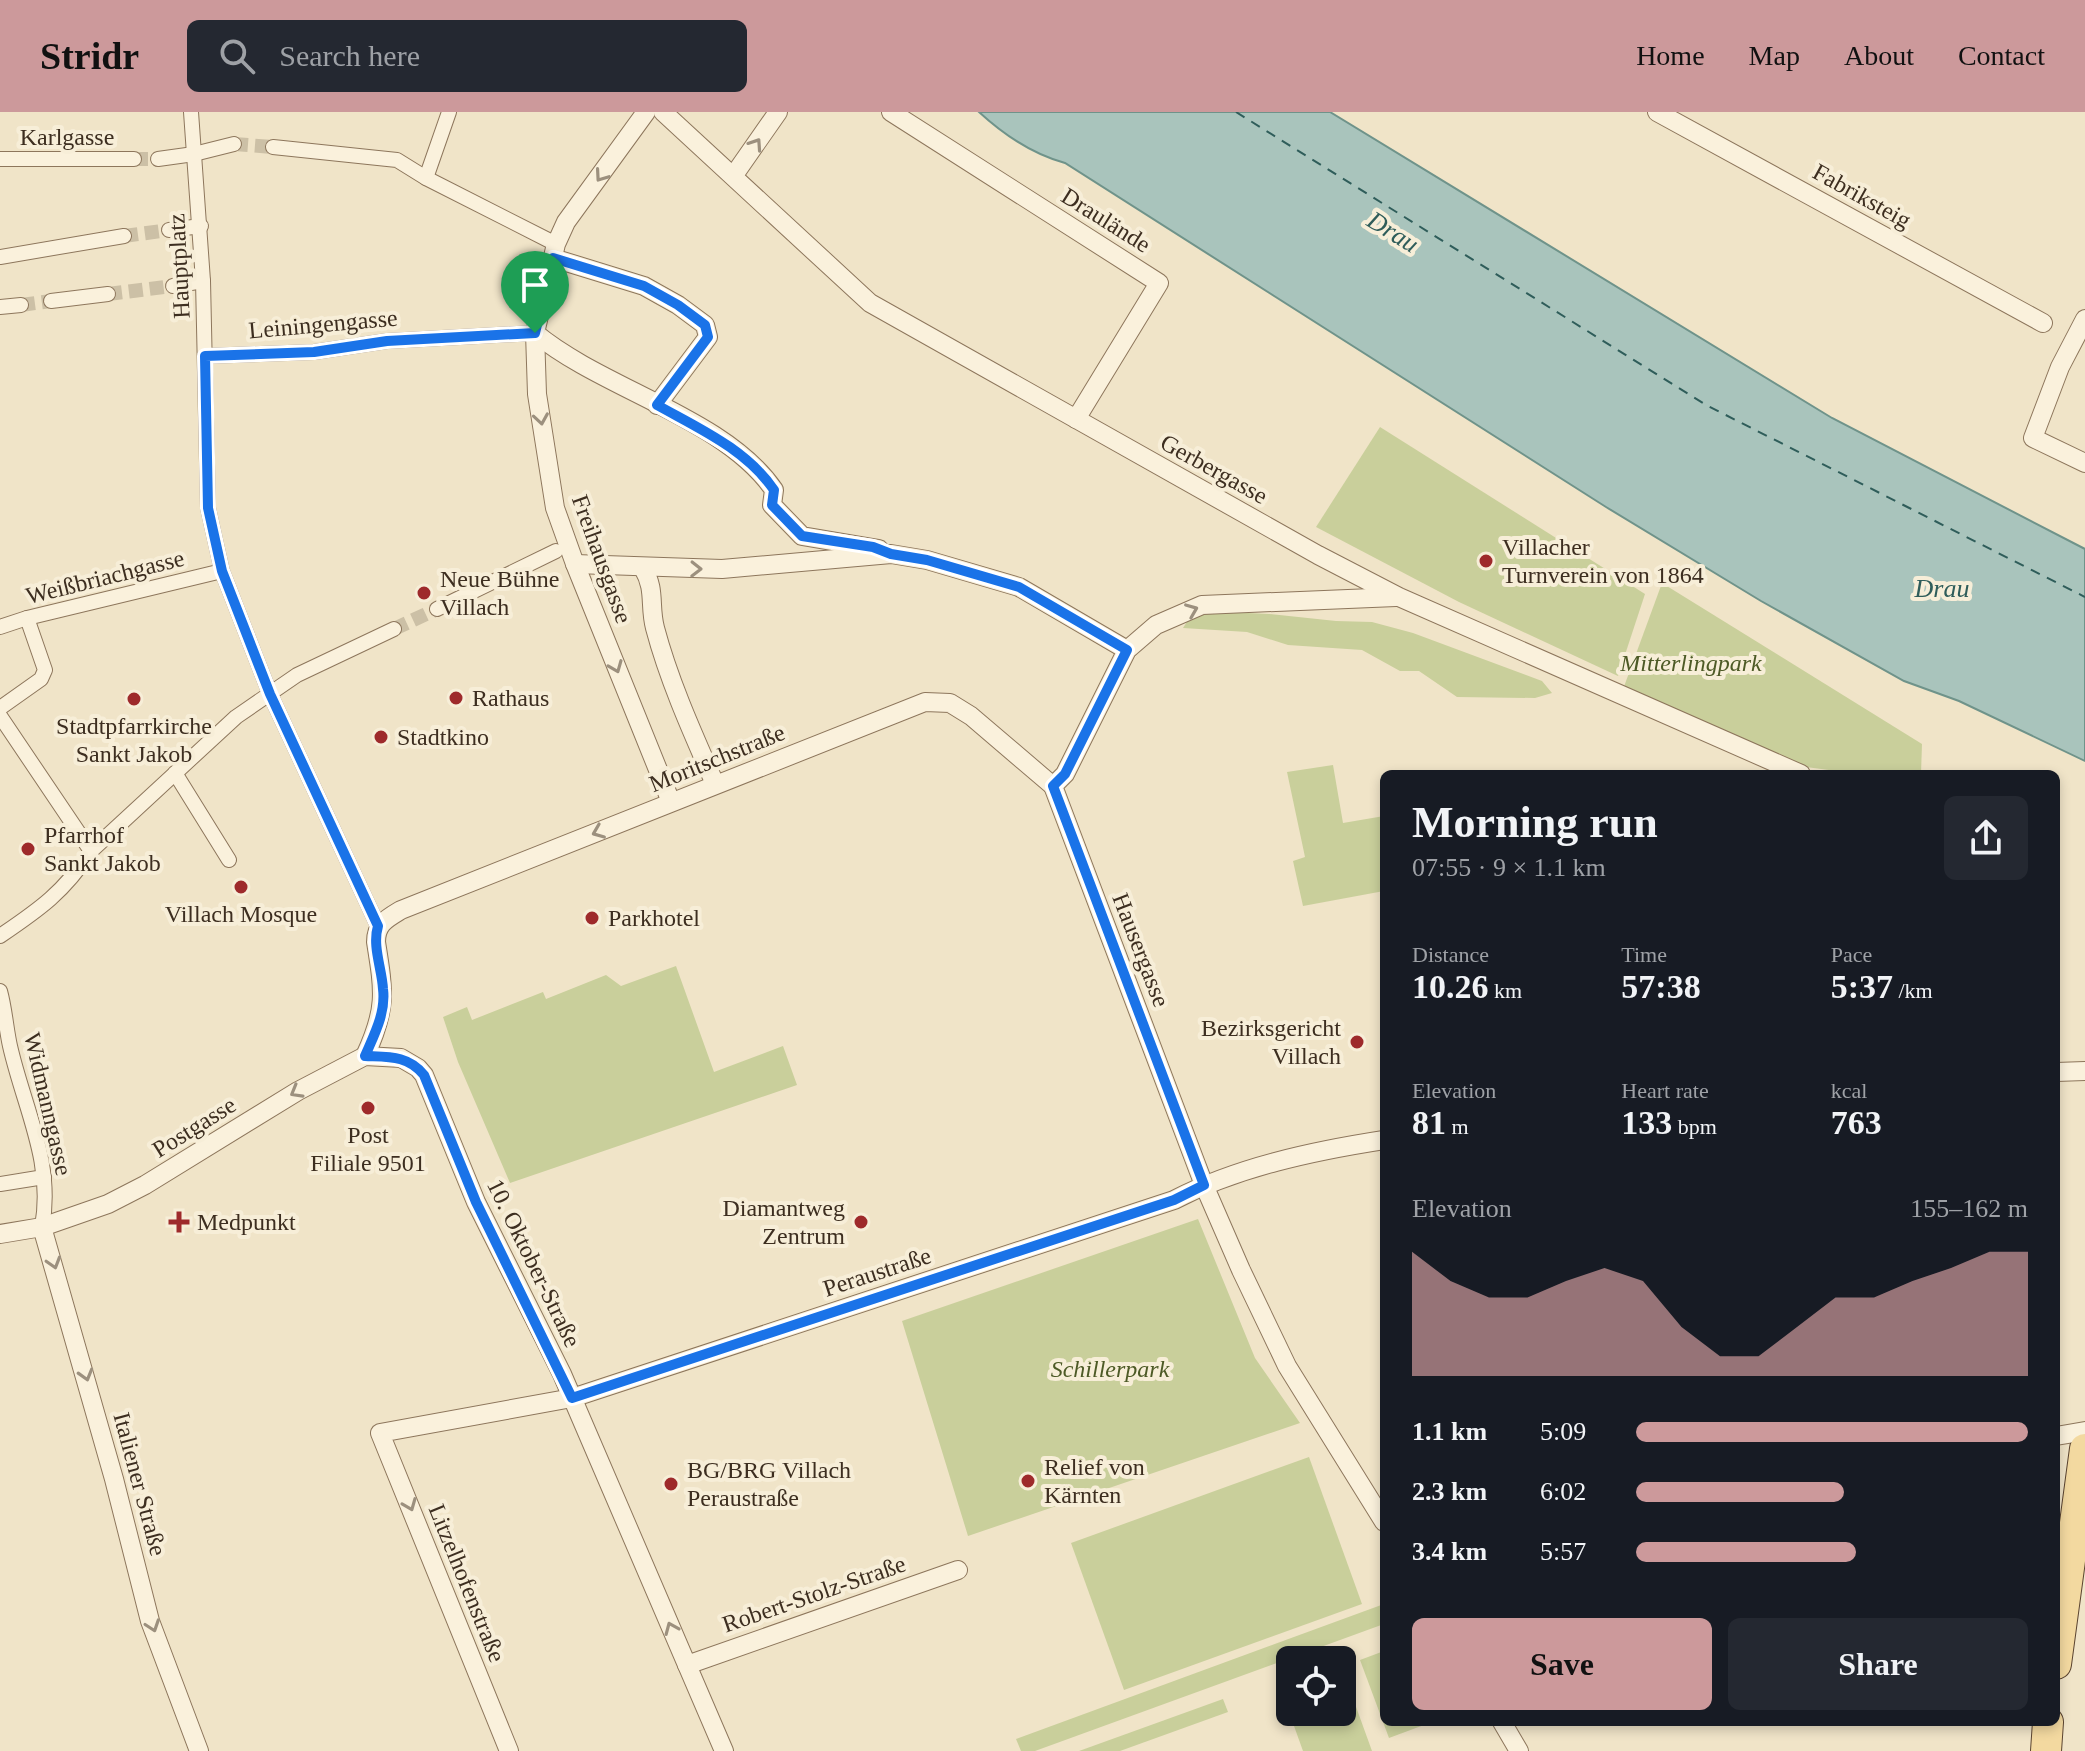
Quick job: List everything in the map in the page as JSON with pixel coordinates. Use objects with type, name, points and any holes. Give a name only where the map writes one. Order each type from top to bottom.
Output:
[{"type":"main road","points":[[2060,1634],[2085,1449]]},
{"type":"main road","points":[[2046,1751],[2048,1726]]},
{"type":"street","name":"Hauptplatz","points":[[191,112],[201,226],[208,508],[222,571],[270,694]]},
{"type":"street","points":[[426,178],[446,112]]},
{"type":"street","name":"Freihausgasse","points":[[646,112],[566,222],[555,251],[535,333],[537,394],[555,508],[671,802]]},
{"type":"street","name":"Gerbergasse","points":[[663,112],[870,303],[1318,555],[1399,597],[1792,770]]},
{"type":"street","points":[[734,175],[778,112]]},
{"type":"street","name":"Draulände","points":[[891,112],[1159,283],[1076,419]]},
{"type":"street","name":"Fabriksteig","points":[[1657,112],[2043,323]]},
{"type":"street","points":[[158,159],[234,144]]},
{"type":"street","points":[[273,147],[397,160],[555,251],[644,286],[678,305],[705,325],[708,337],[657,405]]},
{"type":"street","name":"Karlgasse","points":[[0,159],[134,159]]},
{"type":"street","points":[[169,230],[201,226]]},
{"type":"street","points":[[0,257],[124,236]]},
{"type":"street","points":[[173,286],[203,281]]},
{"type":"street","points":[[51,301],[108,294]]},
{"type":"street","points":[[0,307],[21,305]]},
{"type":"street","points":[[2085,319],[2060,367],[2033,438],[2085,463]]},
{"type":"street","points":[[535,333],[559,354],[722,441],[764,475],[774,490],[772,505],[802,536],[873,547],[1019,587],[1127,650]]},
{"type":"street","name":"Leiningengasse","points":[[205,356],[314,352],[387,341],[535,333]]},
{"type":"street","points":[[437,609],[556,551]]},
{"type":"street","points":[[575,564],[722,569],[891,554]]},
{"type":"street","name":"Freihausgasse","points":[[643,568],[652,582],[654,625],[670,674],[715,784]]},
{"type":"street","name":"Weißbriachgasse","points":[[0,627],[222,571]]},
{"type":"street","points":[[1053,786],[1065,774],[1127,650],[1156,625],[1202,605],[1399,597]]},
{"type":"street","points":[[0,708],[41,679],[45,670],[27,618]]},
{"type":"street","points":[[0,936],[57,894],[73,878],[91,851],[217,733],[297,675],[394,629]]},
{"type":"street","points":[[270,694],[380,924],[376,942],[383,1002],[377,1029],[365,1056]]},
{"type":"street","name":"Moritschstraße","points":[[380,924],[401,910],[925,702],[950,703],[971,716],[1053,786]]},
{"type":"street","points":[[0,716],[91,851]]},
{"type":"street","points":[[175,773],[229,860]]},
{"type":"street","name":"Hausergasse","points":[[1053,786],[1204,1185],[1287,1366],[1380,1516]]},
{"type":"street","name":"Widmanngasse","points":[[1,996],[10,1047],[36,1130],[47,1199],[42,1227]]},
{"type":"street","name":"Postgasse","points":[[0,1234],[42,1227],[108,1204],[145,1185],[298,1091],[365,1056]]},
{"type":"street","name":"10. Oktober-Straße","points":[[365,1056],[401,1058],[424,1075],[476,1202],[572,1398],[724,1751]]},
{"type":"street","points":[[2060,1072],[2085,1071]]},
{"type":"street","name":"Peraustraße","points":[[380,1433],[572,1398],[1174,1200],[1204,1185],[1329,1148],[1380,1141]]},
{"type":"street","points":[[0,1184],[44,1177]]},
{"type":"street","name":"Italiener Straße","points":[[42,1227],[114,1479],[150,1621],[199,1751]]},
{"type":"street","points":[[2060,1435],[2085,1431]]},
{"type":"street","name":"Litzelhofenstraße","points":[[380,1433],[509,1751]]},
{"type":"street","name":"Robert-Stolz-Straße","points":[[687,1665],[958,1570]]},
{"type":"street","points":[[1504,1726],[1519,1751]]},
{"type":"green space","name":"Villacher Turnverein von 1864","points":[[1380,427],[1645,594],[1618,676],[1459,602],[1316,527]]},
{"type":"green space","name":"Mitterlingpark","points":[[1662,583],[1922,744],[1921,770],[1829,770],[1806,767],[1622,692]]},
{"type":"green space","points":[[1207,611],[1372,622],[1413,633],[1542,681],[1552,693],[1535,698],[1457,697],[1419,671],[1400,671],[1362,650],[1288,645],[1247,632],[1183,628],[1190,617]]},
{"type":"green space","points":[[1333,765],[1343,823],[1380,817],[1380,892],[1303,906],[1293,861],[1305,857],[1287,772]]},
{"type":"green space","points":[[676,966],[714,1072],[783,1046],[797,1085],[510,1183],[458,1062],[443,1017],[467,1007],[472,1020],[543,992],[546,999],[606,975],[621,986]]},
{"type":"green space","name":"Schillerpark","points":[[1198,1219],[1255,1358],[1300,1423],[968,1536],[902,1321]]},
{"type":"green space","points":[[1309,1457],[1362,1604],[1124,1690],[1071,1543]]},
{"type":"green space","points":[[1380,1605],[1380,1625],[1324,1646],[1276,1646],[1276,1663],[1035,1751],[1021,1751],[1016,1739]]},
{"type":"green space","points":[[1380,1652],[1380,1714],[1360,1660]]},
{"type":"green space","points":[[1223,1699],[1228,1712],[1120,1751],[1079,1751]]},
{"type":"green space","points":[[1356,1707],[1372,1751],[1303,1751],[1294,1726],[1356,1726]]},
{"type":"green space","points":[[1385,1726],[1421,1726],[1389,1738]]},
{"type":"water","name":"Drau","points":[[979,112],[1330,112],[1832,418],[2085,549],[2085,761],[1959,701],[1904,681],[1761,601],[1606,507],[1065,163],[1019,143]]},
{"type":"ferry route","points":[[1236,112],[1706,405],[2085,597]]},
{"type":"tunnel","points":[[234,144],[273,147]]},
{"type":"tunnel","points":[[134,159],[158,159]]},
{"type":"tunnel","points":[[124,236],[169,230]]},
{"type":"tunnel","points":[[108,294],[173,286]]},
{"type":"tunnel","points":[[21,305],[51,301]]},
{"type":"tunnel","points":[[394,629],[437,609]]},
{"type":"place","name":"Villacher Turnverein von 1864","points":[[1486,561]]},
{"type":"place","name":"Neue Bühne Villach","points":[[424,593]]},
{"type":"place","name":"Rathaus","points":[[456,698]]},
{"type":"place","name":"Stadtpfarrkirche Sankt Jakob","points":[[134,699]]},
{"type":"place","name":"Stadtkino","points":[[381,737]]},
{"type":"place","name":"Pfarrhof Sankt Jakob","points":[[28,849]]},
{"type":"place","name":"Villach Mosque","points":[[241,887]]},
{"type":"place","name":"Parkhotel","points":[[592,918]]},
{"type":"place","name":"Bezirksgericht Villach","points":[[1357,1042]]},
{"type":"place","name":"Post Filiale 9501","points":[[368,1108]]},
{"type":"place","name":"Medpunkt","points":[[179,1222]]},
{"type":"place","name":"Diamantweg Zentrum","points":[[861,1222]]},
{"type":"place","name":"Relief von Kärnten","points":[[1028,1481]]},
{"type":"place","name":"BG/BRG Villach Peraustraße","points":[[671,1484]]},
{"type":"route","points":[[553,258],[644,286],[705,325],[708,337],[657,405],[722,441],[764,475],[774,490],[772,505],[802,536],[873,547],[1019,587],[1127,650],[1065,774],[1053,786],[1204,1185],[1174,1200],[572,1398],[476,1202],[424,1075],[401,1058],[365,1056],[377,1029],[384,992],[376,942],[378,926],[270,694],[222,571],[208,508],[205,356],[314,352],[387,341],[535,333],[553,258]]}]
